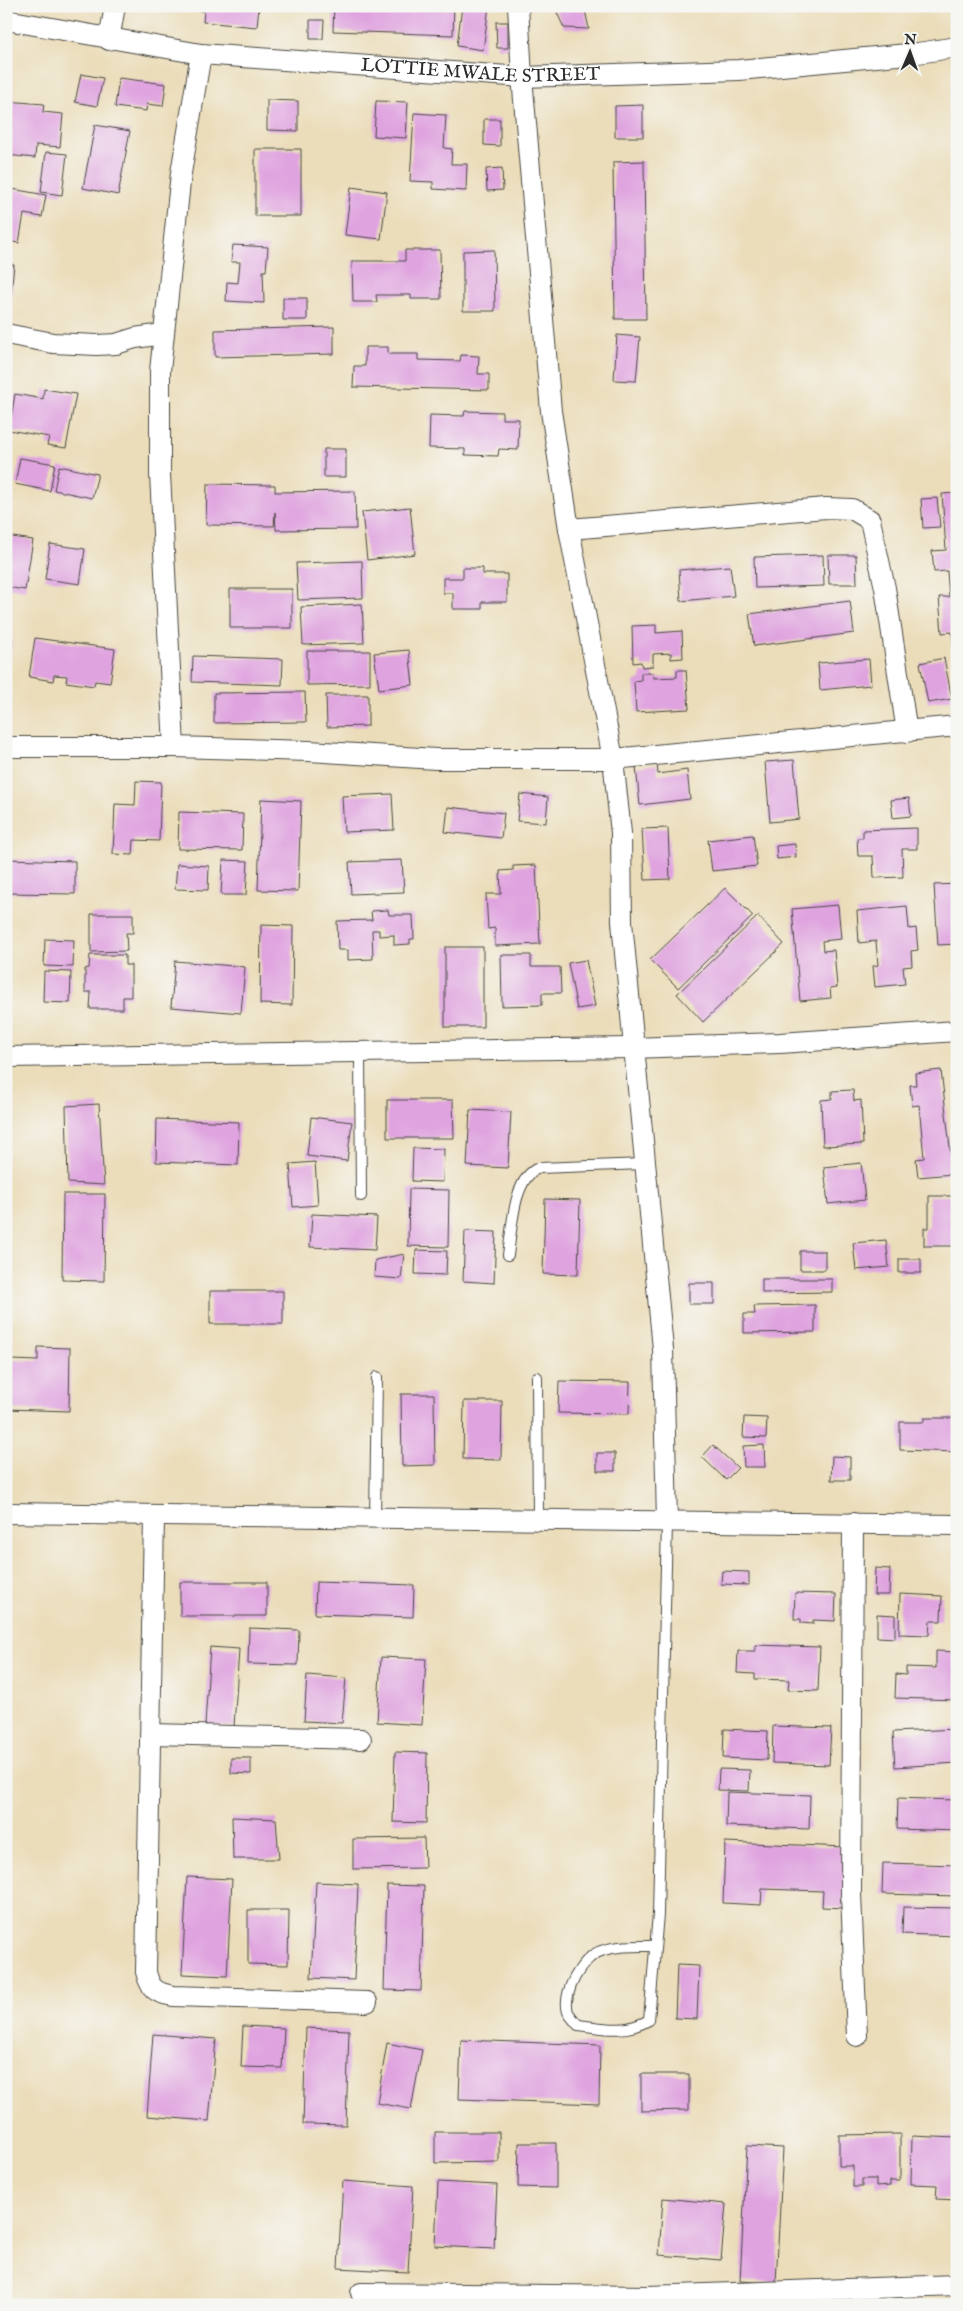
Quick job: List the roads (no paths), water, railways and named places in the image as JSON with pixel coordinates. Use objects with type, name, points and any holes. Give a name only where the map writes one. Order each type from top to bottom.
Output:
[{"type":"street","points":[[109,40],[115,6]]},
{"type":"street","points":[[518,6],[522,77],[551,411],[568,529],[613,759],[621,833],[622,922],[632,1048],[640,1110],[663,1349],[667,1522]]},
{"type":"street","name":"LOTTIE MWALE STREET","points":[[6,20],[109,40],[201,54],[522,77],[739,70],[918,53],[957,47]]},
{"type":"street","points":[[174,747],[160,474],[160,371],[181,172],[201,54]]},
{"type":"street","points":[[6,334],[53,343],[97,345],[116,344],[135,338],[163,334]]},
{"type":"street","points":[[568,529],[826,508],[852,509],[870,520],[885,588],[907,732]]},
{"type":"street","points":[[6,746],[174,747],[309,751],[436,759],[613,759],[957,726]]},
{"type":"street","points":[[6,1057],[360,1053],[780,1044],[957,1031]]},
{"type":"street","points":[[6,1514],[957,1525]]},
{"type":"street","points":[[154,1516],[152,1734],[146,1972],[149,1985],[157,1993],[173,1996],[367,2002]]},
{"type":"street","points":[[853,1523],[851,1894],[857,2036]]},
{"type":"street","points":[[152,1734],[361,1739]]},
{"type":"street","points":[[361,2293],[648,2300],[957,2285]]},
{"type":"lane","points":[[360,1053],[361,1196]]},
{"type":"lane","points":[[508,1255],[520,1184],[530,1171],[539,1168],[644,1164]]},
{"type":"lane","points":[[375,1519],[377,1377]]},
{"type":"lane","points":[[537,1377],[538,1520]]},
{"type":"lane","points":[[655,1946],[624,1946],[599,1951],[583,1964],[569,1989],[568,2012],[578,2025],[618,2030],[634,2028],[649,2020],[658,1914],[667,1522]]}]
